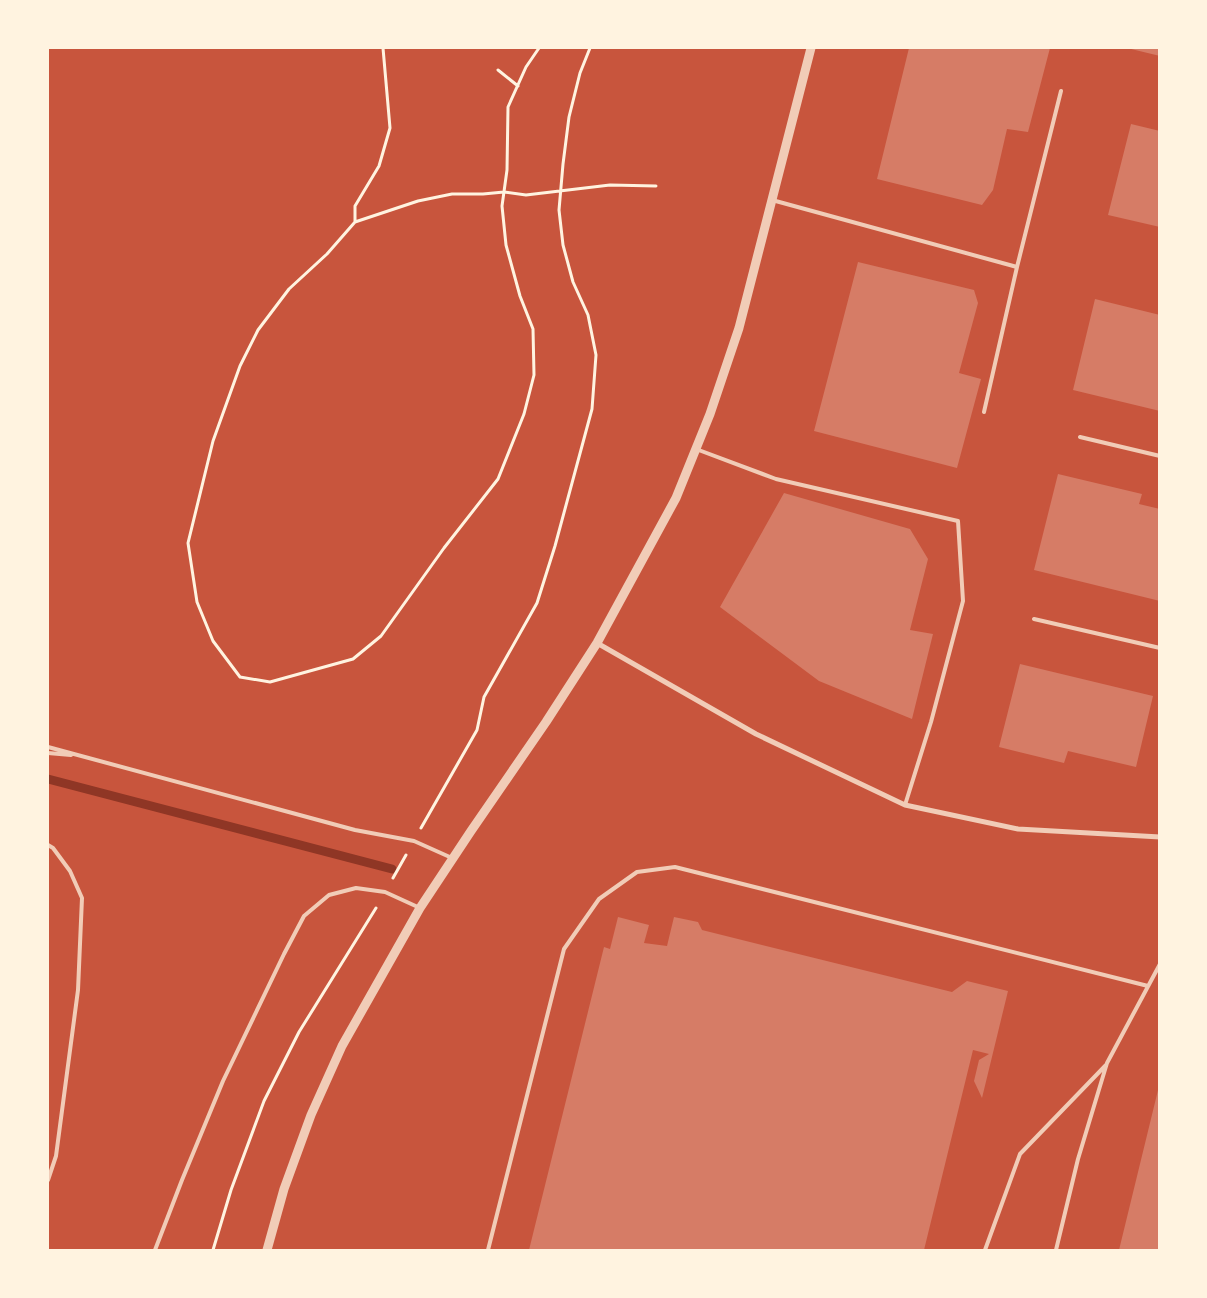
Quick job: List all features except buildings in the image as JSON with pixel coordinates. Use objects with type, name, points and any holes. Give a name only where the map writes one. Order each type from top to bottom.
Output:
[{"type":"street","points":[[267,1250],[284,1189],[315,1106],[342,1046],[420,908],[597,643],[676,498],[710,414],[739,328],[811,48]]},
{"type":"street","points":[[597,643],[756,734],[905,804],[1018,829],[1160,837]]},
{"type":"lane","points":[[984,412],[1017,267],[1062,91]]},
{"type":"lane","points":[[772,200],[1017,267]]},
{"type":"lane","points":[[1080,436],[1160,456]]},
{"type":"lane","points":[[696,449],[776,479],[958,521],[963,601],[931,722],[905,804]]},
{"type":"lane","points":[[1034,619],[1160,648]]},
{"type":"lane","points":[[48,747],[355,830],[414,842],[452,858]]},
{"type":"lane","points":[[48,753],[81,756]]},
{"type":"lane","points":[[48,845],[53,848],[70,871],[82,898],[78,990],[56,1156],[48,1180]]},
{"type":"lane","points":[[488,1250],[564,949],[599,899],[637,872],[675,867],[1148,986]]},
{"type":"lane","points":[[155,1250],[223,1081],[304,916],[329,895],[356,888],[385,892],[420,908]]},
{"type":"lane","points":[[1056,1250],[1078,1159],[1108,1063],[1160,964]]},
{"type":"lane","points":[[985,1250],[1020,1154],[1108,1063]]},
{"type":"path","points":[[355,222],[355,206],[378,166],[390,128],[383,48]]},
{"type":"path","points":[[538,48],[526,67],[508,107],[507,170],[504,192],[502,206],[506,245],[520,296],[533,330],[534,375],[524,414],[498,479],[444,548],[381,636],[353,659],[270,682],[240,677],[213,641],[197,602],[188,543],[213,441],[240,366],[258,330],[288,289],[328,254],[355,222],[418,201],[452,194],[504,192],[526,195],[610,184],[656,186]]},
{"type":"path","points":[[213,1250],[231,1190],[264,1101],[299,1032],[385,892],[477,730],[484,697],[537,603],[555,546],[592,409],[596,355],[588,315],[573,282],[563,245],[559,210],[569,116],[580,73],[590,48]]},
{"type":"path","points":[[498,70],[518,86]]},
{"type":"waterway","points":[[48,779],[392,869]]}]
